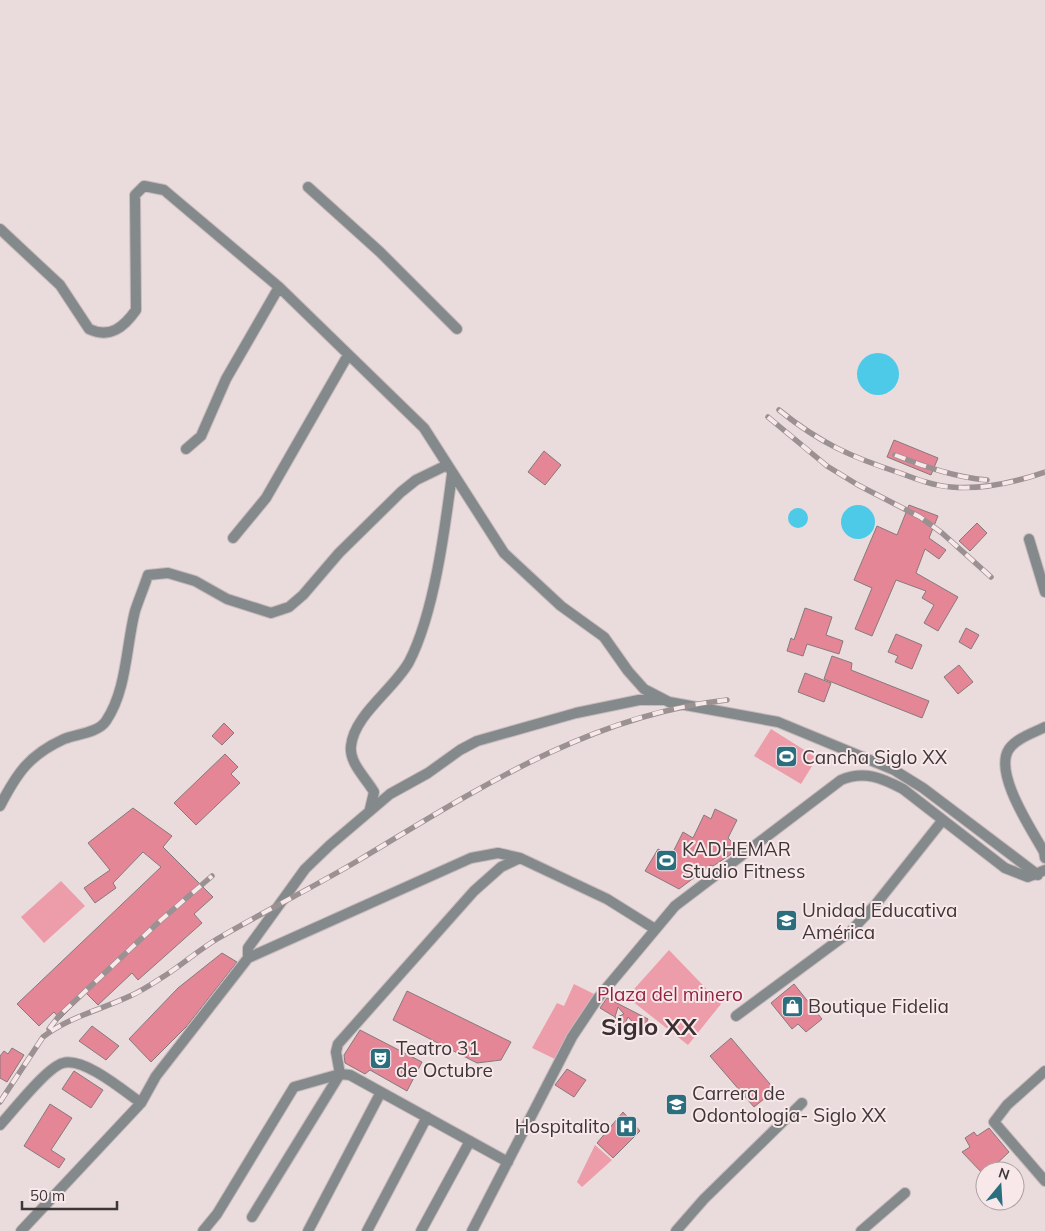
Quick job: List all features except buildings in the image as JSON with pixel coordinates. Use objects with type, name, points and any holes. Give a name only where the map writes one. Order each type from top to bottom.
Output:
[{"type":"street","points":[[0,229],[49,272],[60,285],[83,323],[89,329],[96,333],[114,332],[128,321],[136,310],[135,195],[144,186],[164,190],[279,287],[424,428],[504,553],[561,606],[604,636],[628,671],[644,689],[664,700],[685,706],[778,722],[894,770],[923,788],[1041,873]]},
{"type":"street","points":[[308,187],[380,252],[457,329]]},
{"type":"street","points":[[186,449],[200,436],[226,379],[279,287]]},
{"type":"street","points":[[233,538],[266,498],[348,354]]},
{"type":"street","points":[[0,806],[16,774],[39,753],[105,723],[117,698],[135,611],[148,575],[168,573],[195,581],[227,599],[271,613],[289,607],[303,595],[339,553],[416,480],[450,469]]},
{"type":"street","points":[[370,810],[374,792],[355,765],[350,746],[355,732],[367,713],[390,688],[408,662],[421,632],[442,544],[450,469]]},
{"type":"street","points":[[1029,539],[1045,592]]},
{"type":"street","points":[[248,958],[248,948],[305,869],[390,794],[477,741],[603,707],[639,700],[664,700]]},
{"type":"street","points":[[1045,727],[1017,741],[1009,749],[1005,765],[1017,805],[1044,852],[1045,858]]},
{"type":"street","points":[[1031,734],[1045,731]]},
{"type":"street","points":[[472,1231],[572,1037],[598,998],[654,929],[675,906],[841,780],[854,775],[867,775],[885,780],[903,789],[1005,868],[1028,877],[1041,873]]},
{"type":"street","points":[[736,1016],[851,931],[876,904],[942,821]]},
{"type":"street","points":[[20,1231],[141,1103],[156,1076],[248,958],[471,858],[498,853],[520,858],[607,899],[654,929]]},
{"type":"street","points":[[252,1217],[340,1074],[336,1052],[338,1044],[474,891],[502,867],[520,858]]},
{"type":"street","points":[[0,1125],[48,1073],[63,1062],[78,1063],[109,1080],[141,1103]]},
{"type":"street","points":[[1045,1071],[1008,1104],[994,1122],[1045,1181]]},
{"type":"street","points":[[203,1231],[216,1214],[294,1087],[340,1074],[350,1075],[508,1162]]},
{"type":"street","points":[[308,1231],[381,1092]]},
{"type":"street","points":[[676,1231],[704,1199],[802,1103]]},
{"type":"street","points":[[368,1231],[427,1117]]},
{"type":"street","points":[[421,1231],[470,1141]]},
{"type":"street","points":[[861,1231],[905,1193]]},
{"type":"green space","name":"Cancha Siglo XX","points":[[771,729],[817,758],[801,784],[754,756]]},
{"type":"green space","points":[[61,881],[85,906],[44,943],[21,917]]},
{"type":"green space","name":"Plaza del minero","points":[[669,950],[721,1004],[688,1045],[627,997]]},
{"type":"green space","points":[[574,984],[596,995],[557,1060],[532,1048],[557,1003],[564,1006]]},
{"type":"green space","points":[[595,1145],[612,1160],[582,1187],[577,1182]]},
{"type":"water","points":[[882,353],[890,356],[896,362],[899,374],[896,386],[890,392],[874,395],[866,392],[860,386],[857,370],[860,362],[866,356]]},
{"type":"water","points":[[858,505],[870,510],[875,522],[870,534],[858,539],[846,534],[841,522],[846,510]]},
{"type":"water","points":[[798,508],[805,511],[808,518],[805,525],[798,528],[791,525],[788,518],[791,511]]},
{"type":"railway","points":[[779,410],[808,432],[836,448],[925,482],[963,488],[1011,482],[1045,472]]},
{"type":"railway","points":[[768,417],[827,466],[858,485],[920,517],[942,533],[991,577]]},
{"type":"railway","points":[[895,455],[940,471],[963,477],[987,480]]},
{"type":"railway","points":[[0,1102],[43,1037],[53,1030],[144,989],[217,939],[341,870],[490,783],[581,739],[628,722],[677,708],[727,700]]},
{"type":"railway","points":[[49,1029],[59,1016],[161,920],[212,876]]},
{"type":"place","name":"Cancha Siglo XX","points":[[786,757]]},
{"type":"place","name":"KADHEMAR Studio Fitness","points":[[666,860]]},
{"type":"place","name":"Unidad Educativa América","points":[[786,921]]},
{"type":"place","name":"Boutique Fidelia","points":[[792,1006]]},
{"type":"place","name":"Teatro 31 de Octubre","points":[[380,1059]]},
{"type":"place","name":"Carrera de Odontologia- Siglo XX","points":[[676,1104]]},
{"type":"place","name":"Hospitalito","points":[[626,1126]]},
{"type":"district","name":"Siglo XX","points":[[649,1027]]}]
